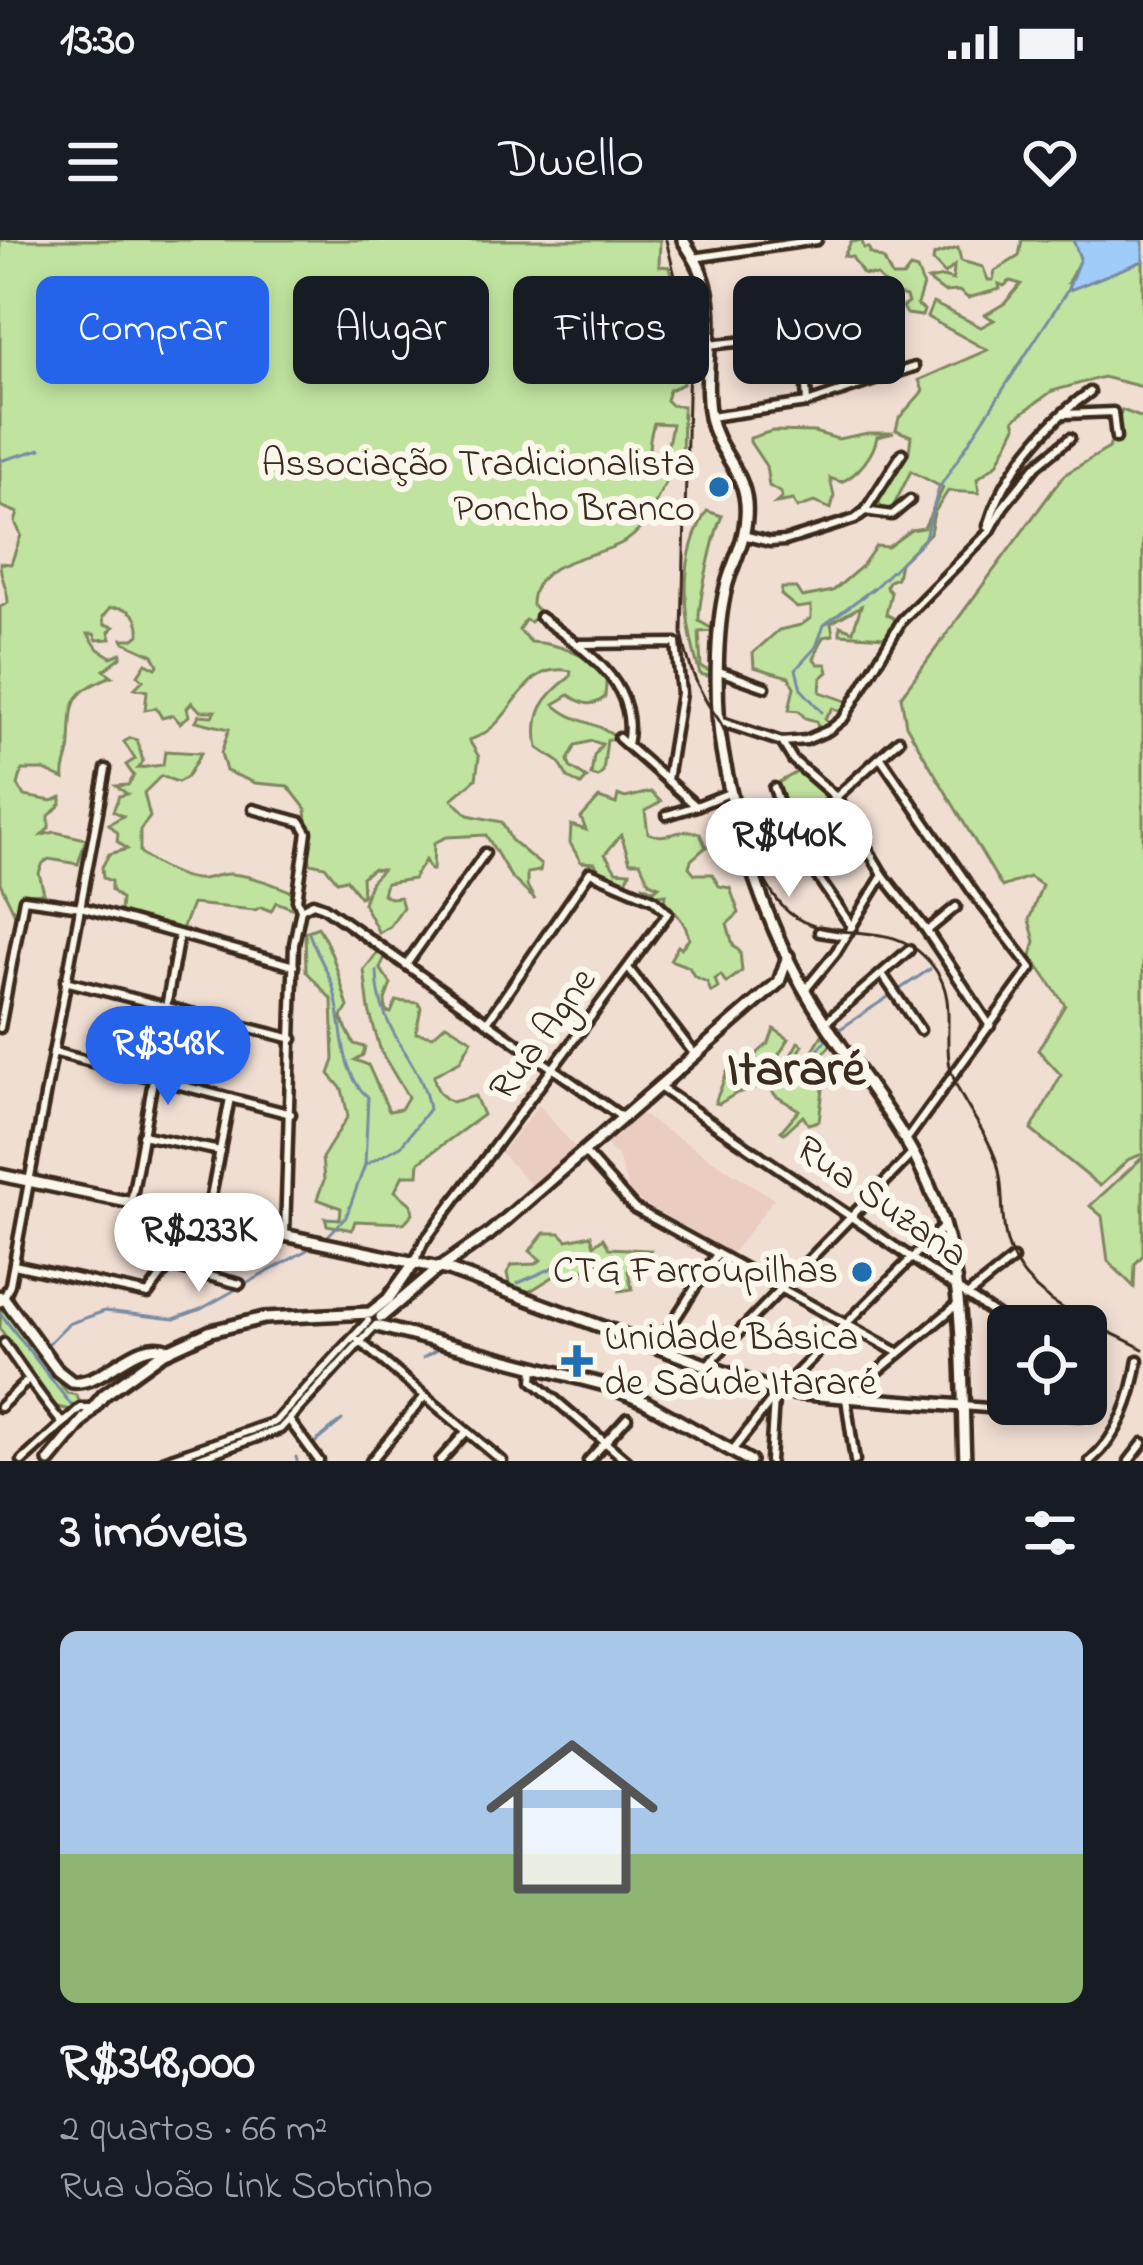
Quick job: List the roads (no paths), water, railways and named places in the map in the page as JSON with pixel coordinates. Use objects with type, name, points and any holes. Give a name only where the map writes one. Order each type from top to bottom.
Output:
[{"type":"street","points":[[683,240],[700,276]]},
{"type":"street","points":[[693,259],[817,240]]},
{"type":"street","points":[[709,345],[803,335],[808,403]]},
{"type":"street","points":[[710,417],[808,403],[914,367]]},
{"type":"street","points":[[709,381],[710,417],[745,490],[743,535],[723,603],[719,671],[719,721],[732,791],[751,860],[788,956],[805,990],[913,1152],[944,1226],[961,1296],[965,1458],[950,1461]]},
{"type":"street","points":[[986,535],[1002,488],[1090,392]]},
{"type":"street","points":[[1065,414],[1113,412],[1117,438]]},
{"type":"street","points":[[719,721],[782,742],[806,740],[844,718],[902,620],[986,535],[1036,466],[1070,438]]},
{"type":"street","points":[[743,535],[785,541],[831,529],[865,511],[902,453]]},
{"type":"street","points":[[865,511],[892,515],[910,500]]},
{"type":"street","points":[[540,616],[608,670],[629,723],[627,746]]},
{"type":"street","points":[[577,644],[676,643],[681,694],[667,781]]},
{"type":"street","points":[[719,671],[765,687]]},
{"type":"street","points":[[619,738],[696,806]]},
{"type":"street","points":[[791,838],[899,740]]},
{"type":"street","points":[[782,742],[793,760],[837,798],[883,875],[990,1026]]},
{"type":"street","points":[[881,758],[975,896],[1031,968],[906,1141]]},
{"type":"street","points":[[106,769],[14,1265],[1,1298],[72,1382],[88,1381],[152,1347],[169,1349]]},
{"type":"street","points":[[775,788],[791,838],[852,927]]},
{"type":"street","points":[[667,815],[732,791]]},
{"type":"street","points":[[254,809],[301,822],[307,832],[295,935],[285,1237]]},
{"type":"street","points":[[406,965],[485,853]]},
{"type":"street","name":"Rua Agne","points":[[414,1263],[423,1243],[668,913],[653,899],[590,872],[487,1022]]},
{"type":"street","points":[[805,990],[846,936],[883,875]]},
{"type":"street","points":[[0,1028],[24,899],[80,907],[294,966]]},
{"type":"street","points":[[301,909],[307,904],[325,907],[623,1118]]},
{"type":"street","points":[[927,931],[956,907]]},
{"type":"street","points":[[819,932],[846,936]]},
{"type":"street","points":[[130,1203],[180,934]]},
{"type":"street","points":[[826,1022],[909,950]]},
{"type":"street","points":[[374,1319],[489,1234],[779,982],[788,956]]},
{"type":"street","points":[[628,968],[695,1055]]},
{"type":"street","points":[[882,974],[920,1030]]},
{"type":"street","points":[[65,980],[293,1039]]},
{"type":"street","points":[[779,982],[805,990]]},
{"type":"street","points":[[53,1052],[291,1114]]},
{"type":"street","name":"Rua Suzana","points":[[659,1087],[987,1311]]},
{"type":"street","points":[[14,1265],[148,1294],[203,1219],[230,1098]]},
{"type":"street","points":[[142,1135],[220,1151]]},
{"type":"street","points":[[584,1152],[634,1208],[899,1353]]},
{"type":"street","points":[[706,1367],[913,1152]]},
{"type":"street","points":[[0,1175],[440,1268],[776,1395],[987,1408]]},
{"type":"street","points":[[732,1451],[776,1395],[944,1226]]},
{"type":"street","points":[[656,1348],[718,1254]]},
{"type":"street","points":[[845,1398],[961,1296],[1013,1258]]},
{"type":"street","points":[[190,1461],[286,1416],[374,1319],[414,1263]]},
{"type":"street","points":[[169,1266],[240,1284]]},
{"type":"street","points":[[49,1461],[91,1408],[134,1370],[169,1349],[211,1331],[264,1318],[353,1315],[605,1384],[746,1460]]},
{"type":"street","points":[[357,1339],[502,1461]]},
{"type":"street","points":[[4,1342],[24,1372],[25,1382],[63,1424]]},
{"type":"street","points":[[1090,1461],[1122,1419],[1138,1360]]},
{"type":"street","points":[[534,1365],[533,1381],[627,1461]]},
{"type":"street","points":[[0,1407],[25,1382]]},
{"type":"street","points":[[770,1461],[776,1395]]},
{"type":"street","points":[[371,1461],[425,1396]]},
{"type":"street","points":[[845,1398],[855,1461]]},
{"type":"street","points":[[22,1461],[80,1408],[91,1408]]},
{"type":"street","points":[[286,1416],[319,1461]]},
{"type":"street","points":[[588,1461],[627,1418]]},
{"type":"street","points":[[440,1461],[467,1431]]},
{"type":"street","points":[[162,1461],[232,1442]]},
{"type":"street","points":[[1129,1461],[1143,1443]]},
{"type":"water","points":[[1073,240],[1143,240],[1143,261],[1067,291],[1080,258]]},
{"type":"waterway","points":[[822,712],[801,689],[796,669],[816,647],[824,625],[874,588],[924,540],[939,488],[1067,291]]},
{"type":"waterway","points":[[0,461],[41,449]]},
{"type":"waterway","points":[[309,933],[333,987],[351,1074],[368,1097],[365,1165],[346,1217],[324,1240]]},
{"type":"waterway","points":[[837,1031],[930,969]]},
{"type":"waterway","points":[[365,1165],[401,1146],[429,1109],[418,1074],[384,1013],[377,971]]},
{"type":"waterway","points":[[742,1083],[759,1072],[794,1080],[829,1036]]},
{"type":"waterway","points":[[46,1346],[68,1324],[105,1311],[174,1319],[201,1309],[316,1245]]},
{"type":"waterway","points":[[518,1283],[580,1256]]},
{"type":"waterway","points":[[0,1313],[72,1406]]},
{"type":"waterway","points":[[423,1358],[440,1348]]},
{"type":"waterway","points":[[313,1444],[342,1420]]},
{"type":"waterway","points":[[296,1457],[297,1461]]},
{"type":"railway","points":[[666,240],[684,312],[689,358],[682,633],[694,677],[725,733],[747,833],[766,883],[795,917],[813,926],[903,941],[935,969],[948,1004],[950,1067],[995,1157],[1006,1238],[1014,1260],[1042,1294],[1143,1349]]},
{"type":"place","name":"Associação Tradicionalista Poncho Branco","points":[[719,487]]},
{"type":"place","name":"CTG Farroupilhas","points":[[862,1272]]},
{"type":"place","name":"Unidade Básica de Saúde Itararé","points":[[577,1361]]},
{"type":"district","name":"Itararé","points":[[796,1071]]}]
